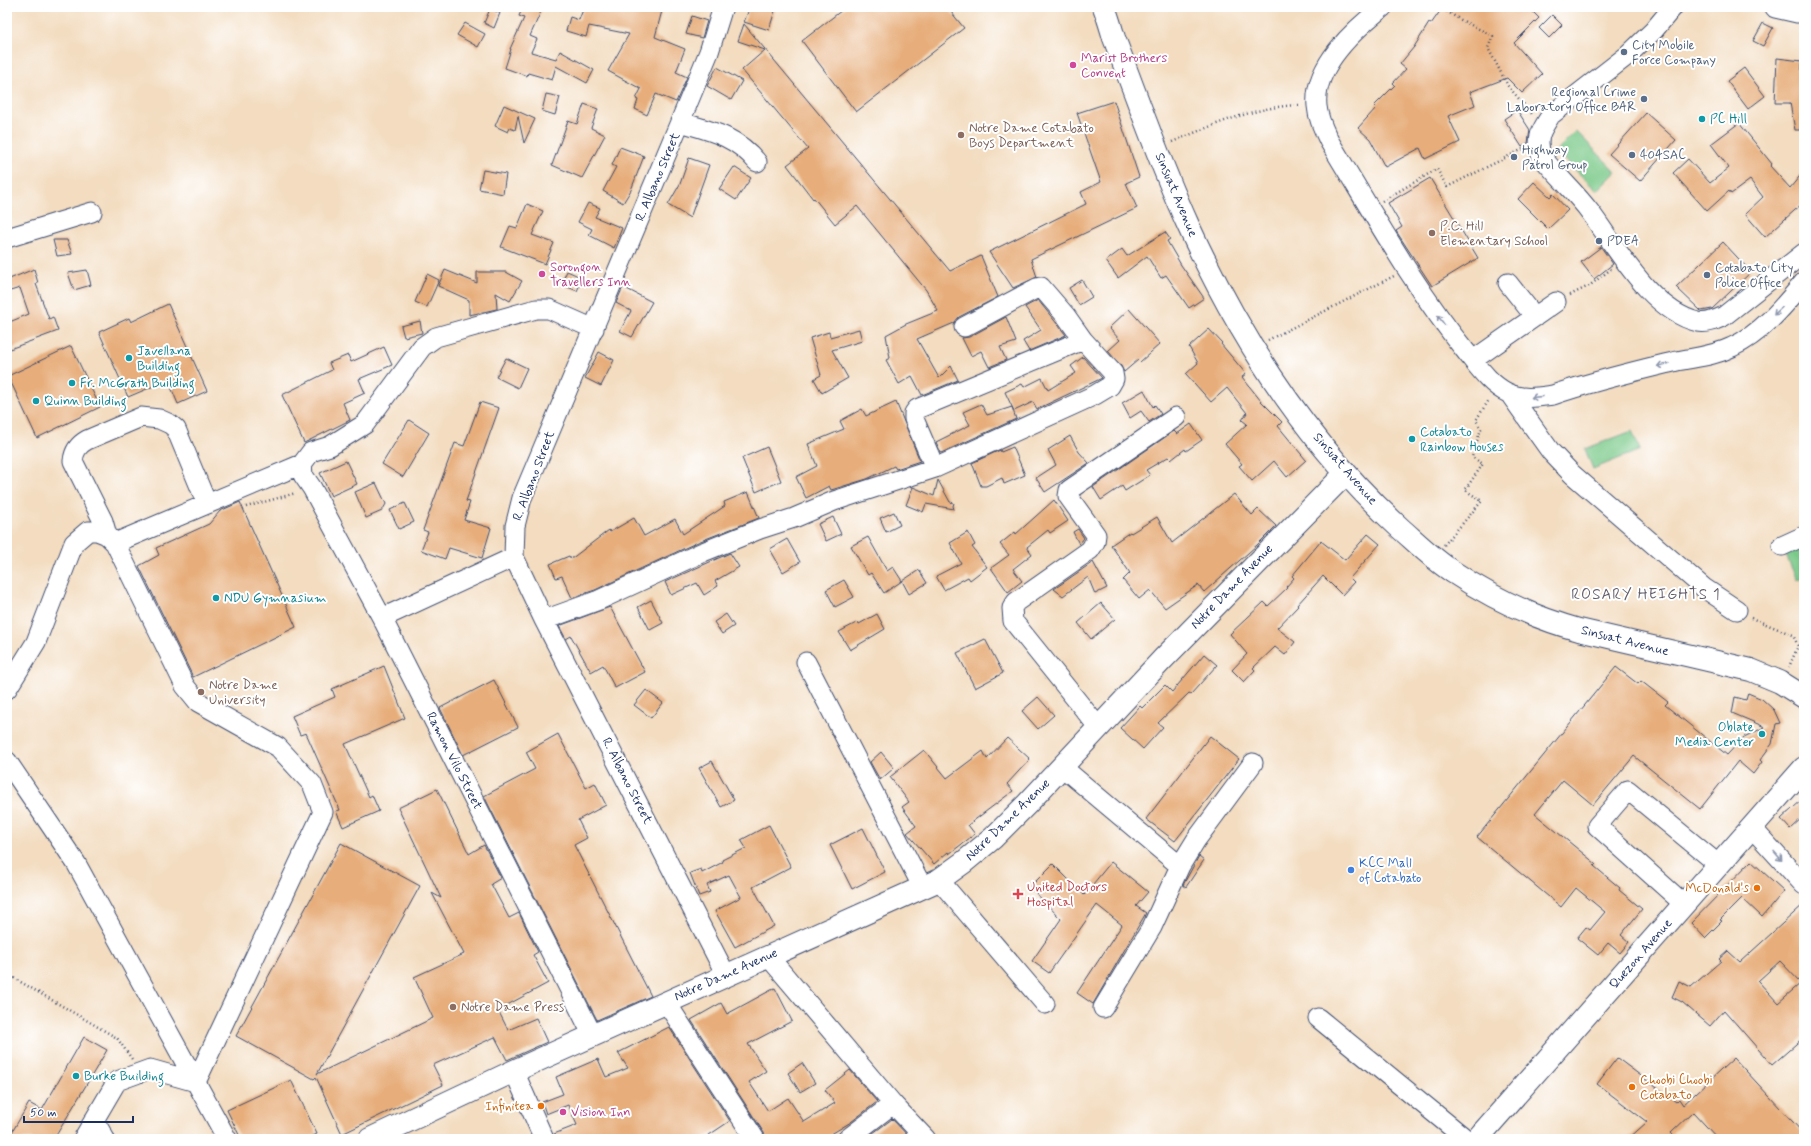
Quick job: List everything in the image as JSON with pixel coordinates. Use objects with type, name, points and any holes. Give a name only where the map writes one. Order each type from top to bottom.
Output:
[{"type":"main road","name":"Sinsuat Avenue","points":[[1104,7],[1187,223],[1227,304],[1293,407],[1346,473],[1388,517],[1452,572],[1506,602],[1556,624],[1751,670],[1780,682],[1804,696]]},
{"type":"main road","name":"Notre Dame Avenue","points":[[370,1139],[514,1071],[931,884],[964,862],[993,838],[1162,660],[1346,473]]},
{"type":"main road","name":"Quezon Avenue","points":[[1480,1137],[1804,768]]},
{"type":"street","name":"R. Albano Street","points":[[723,7],[709,52],[522,498],[514,526],[514,557],[544,620],[726,975]]},
{"type":"street","points":[[1383,7],[1347,38],[1329,62],[1320,85],[1317,105],[1320,122],[1329,142],[1407,269],[1436,313],[1487,378],[1509,393],[1522,398],[1553,395],[1678,361],[1709,356],[1733,347],[1755,332],[1782,307],[1804,282]]},
{"type":"street","points":[[1673,7],[1654,30],[1628,55],[1551,115],[1539,137],[1538,147],[1546,162],[1589,211],[1623,260],[1650,291],[1669,308],[1685,317],[1698,322],[1711,322],[1724,316],[1804,253]]},
{"type":"street","points":[[1775,8],[1797,13],[1804,12]]},
{"type":"street","points":[[680,122],[710,131],[737,143],[748,150],[757,162]]},
{"type":"street","points":[[8,232],[92,212]]},
{"type":"street","points":[[1508,283],[1535,317]]},
{"type":"street","points":[[544,620],[599,600],[702,552],[760,529],[794,518],[834,501],[935,468],[1013,433],[1070,405],[1095,395],[1110,386],[1114,379],[1113,373],[1082,340],[1066,316],[1041,288],[1037,288],[964,327]]},
{"type":"street","points":[[1473,360],[1556,302]]},
{"type":"street","points":[[7,689],[36,642],[74,543],[88,531],[97,531],[111,539],[207,504],[302,464],[311,452],[330,446],[365,424],[422,347],[436,337],[536,309],[549,308],[594,329]]},
{"type":"street","points":[[935,468],[914,419],[914,413],[917,409],[1082,340]]},
{"type":"street","points":[[1509,393],[1551,452],[1572,474],[1704,588],[1737,610]]},
{"type":"street","points":[[196,1082],[323,812],[312,784],[278,747],[198,702],[185,686],[73,461],[73,454],[79,444],[141,417],[159,419],[176,429],[207,504]]},
{"type":"street","points":[[1098,728],[1013,621],[1012,608],[1016,602],[1090,550],[1095,542],[1096,535],[1068,496],[1069,490],[1176,417]]},
{"type":"street","name":"Ramon Vilo Street","points":[[302,464],[303,475],[312,488],[382,618],[593,1036]]},
{"type":"street","points":[[1782,546],[1804,536]]},
{"type":"street","points":[[382,618],[514,557]]},
{"type":"street","points":[[806,662],[931,884],[1044,1004]]},
{"type":"street","points":[[7,761],[76,863],[227,1139]]},
{"type":"street","points":[[1103,1008],[1152,927],[1180,866],[1196,840],[1253,763]]},
{"type":"street","points":[[1062,767],[1180,866]]},
{"type":"street","points":[[1684,904],[1598,826],[1628,790],[1718,865]]},
{"type":"street","points":[[1752,828],[1804,885]]},
{"type":"street","points":[[768,956],[893,1104],[926,1139]]},
{"type":"street","points":[[666,1002],[755,1139]]},
{"type":"street","points":[[1318,1018],[1480,1137]]},
{"type":"street","points":[[83,1139],[117,1081],[150,1069],[196,1082]]},
{"type":"street","points":[[514,1071],[544,1139]]},
{"type":"street","points":[[847,1139],[893,1104]]},
{"type":"street","points":[[94,1120],[105,1139]]},
{"type":"path","points":[[1440,7],[1458,19],[1493,36],[1488,48],[1500,72],[1508,86],[1537,119]]},
{"type":"path","points":[[1171,142],[1252,112],[1272,107],[1303,105]]},
{"type":"path","points":[[1377,204],[1437,169],[1447,187],[1527,148]]},
{"type":"path","points":[[1556,302],[1582,290],[1616,266]]},
{"type":"path","points":[[1272,338],[1395,276]]},
{"type":"path","points":[[1449,540],[1482,501],[1465,490],[1483,464],[1472,457],[1482,429],[1476,420],[1490,398]]},
{"type":"path","points":[[246,507],[312,488]]},
{"type":"path","points":[[1737,610],[1755,620],[1788,631],[1796,639],[1798,646],[1796,652],[1780,682]]},
{"type":"path","points":[[7,974],[117,1038],[142,1072]]},
{"type":"green space","points":[[1576,131],[1616,172],[1597,191],[1556,151]]},
{"type":"green space","points":[[1632,431],[1640,450],[1593,469],[1585,449]]},
{"type":"green space","points":[[1804,542],[1804,577],[1797,580],[1784,551]]},
{"type":"building","points":[[523,7],[543,7],[530,36],[537,39],[531,52],[556,59],[560,51],[594,70],[587,83],[556,66],[552,80],[528,73],[527,76],[505,68],[510,49],[524,18],[519,16]]},
{"type":"building","points":[[584,7],[663,7],[655,37],[685,49],[676,72],[687,77],[676,102],[656,94],[647,115],[635,109],[638,100],[636,99],[641,89],[608,71],[629,34],[589,26],[586,37],[566,31],[570,17],[579,20]]},
{"type":"building","points":[[750,7],[776,7],[769,30],[744,22]]},
{"type":"building","points":[[846,7],[947,7],[964,28],[856,112],[802,41]]},
{"type":"building","points":[[1443,7],[1528,7],[1539,18],[1514,43],[1542,74],[1522,93],[1507,78],[1470,92],[1475,105],[1448,116],[1460,142],[1425,159],[1420,148],[1385,167],[1370,139],[1358,128],[1376,108],[1374,106],[1395,85],[1393,83],[1406,69],[1400,64],[1414,47],[1429,23],[1431,24]]},
{"type":"building","points":[[490,9],[500,13],[494,28],[484,23]]},
{"type":"building","points":[[1552,15],[1562,25],[1549,38],[1539,28]]},
{"type":"building","points":[[692,16],[707,21],[702,38],[686,34]]},
{"type":"building","points":[[465,23],[485,34],[478,47],[457,35]]},
{"type":"building","points":[[1763,23],[1773,28],[1763,46],[1753,41]]},
{"type":"building","points":[[744,24],[950,271],[981,256],[998,297],[959,317],[954,323],[917,339],[939,378],[951,366],[958,380],[922,395],[912,376],[899,384],[886,360],[890,358],[886,335],[906,324],[938,311],[926,290],[857,206],[835,224],[814,198],[813,199],[787,165],[808,149],[742,70],[765,50],[738,41]]},
{"type":"building","points":[[1777,58],[1802,61],[1800,130],[1795,130],[1790,103],[1775,103]]},
{"type":"building","points":[[717,67],[742,81],[731,100],[707,86]]},
{"type":"building","points":[[1744,68],[1765,96],[1748,109],[1727,81]]},
{"type":"building","points":[[546,94],[560,97],[555,115],[542,111]]},
{"type":"building","points":[[1114,101],[1139,177],[1126,183],[1137,208],[1031,259],[1037,277],[1013,288],[989,252],[1086,204],[1081,192],[1101,182],[1077,113]]},
{"type":"building","points":[[584,104],[598,109],[591,128],[605,135],[582,178],[552,165],[568,121],[577,124]]},
{"type":"building","points":[[504,105],[535,119],[524,143],[518,116],[515,130],[510,128],[508,132],[495,126]]},
{"type":"building","points":[[1517,110],[1530,130],[1528,143],[1522,147],[1504,119]]},
{"type":"building","points":[[1646,113],[1676,140],[1640,181],[1609,154]]},
{"type":"building","points":[[1739,123],[1772,164],[1770,166],[1790,188],[1804,171],[1804,202],[1765,237],[1745,214],[1763,197],[1750,180],[1731,194],[1729,191],[1707,211],[1673,173],[1688,159],[1710,183],[1729,168],[1711,144]]},
{"type":"building","points":[[620,147],[644,156],[631,190],[623,203],[603,191],[616,167],[612,165]]},
{"type":"building","points":[[689,158],[709,165],[690,218],[668,205],[680,184]]},
{"type":"building","points":[[734,167],[751,178],[736,200],[719,189]]},
{"type":"building","points":[[483,170],[506,174],[503,194],[479,189]]},
{"type":"building","points":[[1430,178],[1478,258],[1432,286],[1396,231],[1402,227],[1388,203]]},
{"type":"building","points":[[1534,182],[1550,197],[1553,194],[1568,210],[1548,229],[1518,199]]},
{"type":"building","points":[[588,203],[600,208],[595,217],[622,228],[614,248],[589,235],[592,229],[578,222]]},
{"type":"building","points":[[527,204],[543,211],[532,235],[554,243],[545,264],[501,247],[510,226],[517,228]]},
{"type":"building","points":[[1165,232],[1170,239],[1167,241],[1181,265],[1204,298],[1189,308],[1166,275],[1161,278],[1147,256],[1118,278],[1106,261],[1122,249],[1127,256]]},
{"type":"building","points":[[53,240],[67,240],[72,254],[57,256]]},
{"type":"building","points":[[1723,242],[1751,272],[1712,309],[1701,311],[1676,287]]},
{"type":"building","points":[[1601,247],[1613,264],[1594,279],[1581,262]]},
{"type":"building","points":[[34,269],[38,283],[36,284],[49,319],[53,317],[58,331],[7,350],[7,323],[29,314],[20,288],[7,292],[7,280]]},
{"type":"building","points":[[87,270],[91,285],[74,290],[68,273]]},
{"type":"building","points":[[445,270],[477,283],[477,272],[506,272],[522,281],[510,301],[496,293],[497,309],[469,315],[469,300],[438,286]]},
{"type":"building","points":[[567,271],[583,278],[577,291],[561,284]]},
{"type":"building","points":[[427,274],[439,280],[427,307],[415,302]]},
{"type":"building","points":[[1082,280],[1092,297],[1079,305],[1069,288]]},
{"type":"building","points":[[623,287],[652,302],[632,337],[620,331],[631,311],[616,303]]},
{"type":"building","points":[[1038,300],[1066,335],[1029,351],[1023,341],[1041,330],[1025,307]]},
{"type":"building","points":[[168,304],[207,391],[178,404],[168,380],[128,397],[99,332],[129,318],[131,322]]},
{"type":"building","points":[[1129,309],[1160,344],[1140,362],[1138,360],[1124,372],[1121,366],[1108,351],[1120,340],[1109,328]]},
{"type":"building","points":[[1006,317],[1016,342],[1000,347],[1006,360],[989,367],[981,351],[971,356],[962,338],[969,337]]},
{"type":"building","points":[[420,321],[422,333],[404,337],[401,326]]},
{"type":"building","points":[[859,329],[862,341],[832,350],[848,378],[822,393],[814,379],[821,375],[810,338],[829,332],[830,337]]},
{"type":"building","points":[[1209,329],[1246,374],[1242,377],[1261,401],[1282,422],[1278,426],[1306,460],[1287,477],[1274,461],[1252,481],[1239,466],[1242,464],[1225,444],[1247,424],[1242,420],[1247,413],[1227,388],[1211,402],[1186,374],[1198,363],[1189,347]]},
{"type":"building","points":[[71,346],[100,407],[37,438],[8,376]]},
{"type":"building","points":[[384,347],[392,365],[359,379],[365,393],[343,403],[350,420],[304,443],[282,395],[332,370],[329,363],[348,355],[351,362]]},
{"type":"building","points":[[599,352],[614,360],[601,386],[585,378]]},
{"type":"building","points":[[1083,357],[1102,378],[1037,409],[1033,402],[1014,411],[1005,392],[1022,384],[1024,387],[1042,378],[1048,390],[1076,373],[1071,366]]},
{"type":"building","points":[[506,358],[527,368],[518,388],[496,377]]},
{"type":"building","points":[[1144,390],[1153,407],[1155,405],[1161,414],[1149,422],[1141,411],[1130,418],[1122,403]]},
{"type":"building","points":[[480,402],[499,408],[466,501],[470,502],[464,520],[491,528],[482,558],[449,548],[445,559],[421,550],[428,532],[423,530],[455,443],[464,446]]},
{"type":"building","points":[[896,402],[920,461],[896,469],[894,466],[867,479],[831,490],[829,486],[806,498],[796,477],[817,466],[808,444],[844,429],[840,421],[862,409],[866,416]]},
{"type":"building","points":[[981,404],[987,415],[1012,407],[1016,419],[941,453],[936,442],[970,425],[963,412]]},
{"type":"building","points":[[409,420],[429,433],[403,477],[382,464]]},
{"type":"building","points":[[1191,424],[1202,440],[1186,451],[1185,449],[1171,460],[1168,457],[1146,470],[1150,475],[1125,491],[1122,486],[1101,500],[1093,487],[1174,431],[1177,434]]},
{"type":"building","points":[[1070,436],[1079,452],[1089,463],[1045,492],[1036,478],[1056,465],[1048,450]]},
{"type":"building","points":[[767,447],[781,481],[756,492],[742,458]]},
{"type":"building","points":[[1013,447],[1025,475],[1004,484],[1002,478],[986,486],[981,486],[972,463],[1000,450],[1001,452]]},
{"type":"building","points":[[346,461],[357,484],[331,496],[320,473]]},
{"type":"building","points":[[938,480],[950,502],[954,503],[954,509],[926,504],[923,512],[906,505],[913,487],[934,496]]},
{"type":"building","points":[[376,483],[386,504],[382,511],[366,518],[355,492]]},
{"type":"building","points":[[748,492],[759,518],[698,542],[595,590],[572,598],[562,576],[556,578],[550,564],[569,556],[571,559],[609,530],[610,532],[634,518],[644,536],[675,519],[683,534],[725,506],[724,502]]},
{"type":"building","points":[[1234,494],[1252,515],[1258,509],[1276,526],[1204,592],[1198,585],[1165,608],[1150,590],[1139,599],[1123,580],[1130,573],[1111,545],[1130,532],[1131,533],[1157,517],[1172,543]]},
{"type":"building","points":[[1054,500],[1068,521],[1050,533],[1048,530],[1027,547],[1032,554],[1013,569],[1022,581],[1008,592],[991,568],[1009,555],[1000,544],[1015,532],[1016,534]]},
{"type":"building","name":"NDU Gymnasium","points":[[240,502],[296,627],[193,677],[139,566],[159,555],[156,548],[209,524],[220,511]]},
{"type":"building","points":[[405,503],[414,522],[399,529],[390,510]]},
{"type":"building","points":[[894,512],[900,525],[886,532],[880,518]]},
{"type":"building","points":[[833,517],[841,534],[826,541],[818,524]]},
{"type":"building","points":[[1078,529],[1084,538],[1079,544],[1073,532]]},
{"type":"building","points":[[968,532],[975,545],[972,547],[987,567],[970,580],[968,577],[944,590],[936,576],[961,563],[950,543]]},
{"type":"building","points":[[1368,534],[1380,544],[1350,578],[1354,582],[1342,595],[1323,576],[1277,628],[1295,642],[1285,655],[1275,647],[1253,668],[1255,670],[1244,682],[1232,670],[1247,654],[1230,634],[1264,602],[1268,606],[1287,588],[1286,587],[1294,578],[1292,576],[1321,541],[1345,560]]},
{"type":"building","points":[[868,537],[887,571],[893,567],[902,581],[884,593],[871,573],[868,575],[851,546]]},
{"type":"building","points":[[787,539],[800,562],[783,572],[770,549]]},
{"type":"building","points":[[730,553],[739,567],[715,581],[718,586],[704,595],[697,583],[671,595],[665,582]]},
{"type":"building","points":[[1093,562],[1107,588],[1095,594],[1088,577],[1063,596],[1054,589]]},
{"type":"building","points":[[919,570],[927,583],[909,594],[902,581]]},
{"type":"building","points":[[844,580],[854,597],[835,607],[826,590]]},
{"type":"building","points":[[651,600],[663,623],[650,630],[638,607]]},
{"type":"building","points":[[1101,603],[1115,619],[1091,639],[1078,623]]},
{"type":"building","points":[[610,607],[645,672],[615,688],[603,665],[591,672],[571,636],[566,639],[559,626]]},
{"type":"building","points":[[726,614],[734,626],[722,634],[714,622]]},
{"type":"building","points":[[877,614],[885,629],[850,650],[839,632],[858,622],[859,624]]},
{"type":"building","points":[[985,639],[1003,673],[975,688],[957,653]]},
{"type":"building","points":[[1204,654],[1217,665],[1191,694],[1189,693],[1158,723],[1163,727],[1143,749],[1120,728],[1140,706],[1142,708],[1165,685],[1172,692]]},
{"type":"building","points":[[384,666],[405,718],[345,744],[369,797],[372,795],[379,811],[343,827],[336,811],[340,810],[306,733],[300,735],[292,716],[335,697],[332,689]]},
{"type":"building","points":[[1616,667],[1638,684],[1641,681],[1668,702],[1665,705],[1727,755],[1744,737],[1765,727],[1732,713],[1735,697],[1746,700],[1748,693],[1762,699],[1774,710],[1780,723],[1776,724],[1772,744],[1760,760],[1762,762],[1753,774],[1738,761],[1700,809],[1634,756],[1593,805],[1563,780],[1535,814],[1596,864],[1594,866],[1642,909],[1621,935],[1629,942],[1620,953],[1608,943],[1598,955],[1577,938],[1586,927],[1590,930],[1605,912],[1576,888],[1561,907],[1477,837]]},
{"type":"building","points":[[494,680],[518,727],[463,755],[440,708]]},
{"type":"building","points":[[646,690],[663,703],[651,718],[634,705]]},
{"type":"building","points":[[1038,697],[1054,715],[1038,729],[1022,711]]},
{"type":"building","points":[[558,734],[586,788],[595,783],[606,805],[578,820],[587,838],[574,845],[651,996],[597,1020],[484,796],[535,769],[526,752]]},
{"type":"building","points":[[1210,736],[1239,759],[1175,841],[1146,819]]},
{"type":"building","points":[[1007,738],[1030,759],[1007,784],[1013,791],[968,825],[975,834],[949,854],[948,852],[934,864],[907,833],[916,826],[902,807],[909,802],[890,777],[924,750],[947,778],[983,751],[987,759]]},
{"type":"building","points":[[881,752],[894,768],[880,780],[870,762]]},
{"type":"building","points":[[712,761],[734,800],[721,807],[699,768]]},
{"type":"building","points":[[437,789],[469,854],[484,845],[501,878],[491,884],[509,918],[519,913],[538,952],[533,955],[548,983],[498,1010],[508,1030],[536,1018],[547,1042],[507,1060],[495,1037],[433,1065],[443,1085],[342,1134],[316,1077],[314,1079],[236,1036],[341,843],[420,886],[317,1074],[433,1018],[414,977],[464,954],[432,893],[441,898],[398,808]]},
{"type":"building","points":[[1804,798],[1804,816],[1790,829],[1781,819]]},
{"type":"building","points":[[769,825],[791,867],[753,887],[774,926],[735,947],[715,911],[741,897],[729,875],[707,885],[710,892],[699,896],[690,873],[701,869],[702,873],[723,862],[722,860],[746,848],[741,840]]},
{"type":"building","points":[[863,828],[885,872],[852,889],[830,845]]},
{"type":"building","points":[[1199,856],[1204,860],[1186,887],[1183,885]]},
{"type":"building","points":[[1751,861],[1784,891],[1762,917],[1742,898],[1720,920],[1722,921],[1705,938],[1691,923]]},
{"type":"building","points":[[1111,862],[1148,892],[1136,906],[1146,913],[1093,1004],[1077,993],[1122,925],[1097,905],[1049,973],[1032,961],[1061,919],[1030,887],[1053,864],[1084,895]]},
{"type":"building","points":[[1804,904],[1804,1037],[1772,1065],[1724,1010],[1710,1026],[1682,1002],[1672,997],[1679,981],[1691,987],[1721,961],[1719,959],[1728,951],[1740,962]],"holes":[[[1780,961],[1801,983],[1778,1003],[1758,981]]]},
{"type":"building","points":[[775,988],[792,1021],[748,1044],[766,1071],[749,1082],[768,1111],[788,1098],[804,1122],[835,1103],[825,1090],[850,1070],[877,1102],[851,1122],[823,1139],[766,1139],[764,1133],[691,1020],[721,1003],[727,1014]]},
{"type":"building","points":[[669,1027],[730,1121],[703,1139],[555,1139],[554,1134],[577,1125],[568,1105],[546,1114],[542,1102],[563,1094],[556,1077],[598,1059],[606,1077],[628,1068],[618,1053]]},
{"type":"building","name":"Burke Building","points":[[84,1037],[107,1050],[54,1139],[8,1139],[29,1103],[42,1110]]},
{"type":"building","points":[[1617,1058],[1676,1102],[1679,1099],[1683,1105],[1734,1058],[1804,1134],[1804,1139],[1718,1139],[1693,1112],[1671,1133],[1677,1139],[1628,1139],[1647,1122],[1597,1084]]},
{"type":"building","points":[[802,1063],[815,1083],[800,1092],[788,1073]]},
{"type":"building","points":[[291,1080],[317,1134],[307,1139],[241,1139],[227,1110]]},
{"type":"building","points":[[892,1119],[911,1139],[865,1139]]},
{"type":"place","name":"City Mobile Force Company","points":[[1624,52]]},
{"type":"place","name":"Marist Brothers Convent","points":[[1073,65]]},
{"type":"place","name":"Regional Crime Laboratory Office BAR","points":[[1644,99]]},
{"type":"place","name":"PC Hill","points":[[1702,119]]},
{"type":"place","name":"Notre Dame Cotabato Boys Department","points":[[961,135]]},
{"type":"place","name":"404SAC","points":[[1632,155]]},
{"type":"place","name":"Highway Patrol Group","points":[[1514,157]]},
{"type":"place","name":"P.C. Hill Elementary School","points":[[1432,233]]},
{"type":"place","name":"PDEA","points":[[1599,241]]},
{"type":"place","name":"Sorongon Travellers Inn","points":[[542,274]]},
{"type":"place","name":"Cotabato City Police Office","points":[[1707,275]]},
{"type":"place","name":"Javellana Building","points":[[129,358]]},
{"type":"place","name":"Fr. McGrath Building","points":[[72,383]]},
{"type":"place","name":"Quinn Building","points":[[36,401]]},
{"type":"place","name":"Cotabato Rainbow Houses","points":[[1412,439]]},
{"type":"place","name":"NDU Gymnasium","points":[[216,598]]},
{"type":"place","name":"Notre Dame University","points":[[201,692]]},
{"type":"place","name":"Oblate Media Center","points":[[1762,734]]},
{"type":"place","name":"KCC Mall of Cotabato","points":[[1351,870]]},
{"type":"place","name":"McDonald's","points":[[1757,888]]},
{"type":"place","name":"United Doctors Hospital","points":[[1018,894]]},
{"type":"place","name":"Notre Dame Press","points":[[453,1007]]},
{"type":"place","name":"Burke Building","points":[[76,1076]]},
{"type":"place","name":"Choobi Choobi Cotabato","points":[[1632,1087]]},
{"type":"place","name":"Infinitea","points":[[541,1106]]},
{"type":"place","name":"Vision Inn","points":[[563,1112]]},
{"type":"district","name":"ROSARY HEIGHTS 1","points":[[1646,595]]}]
